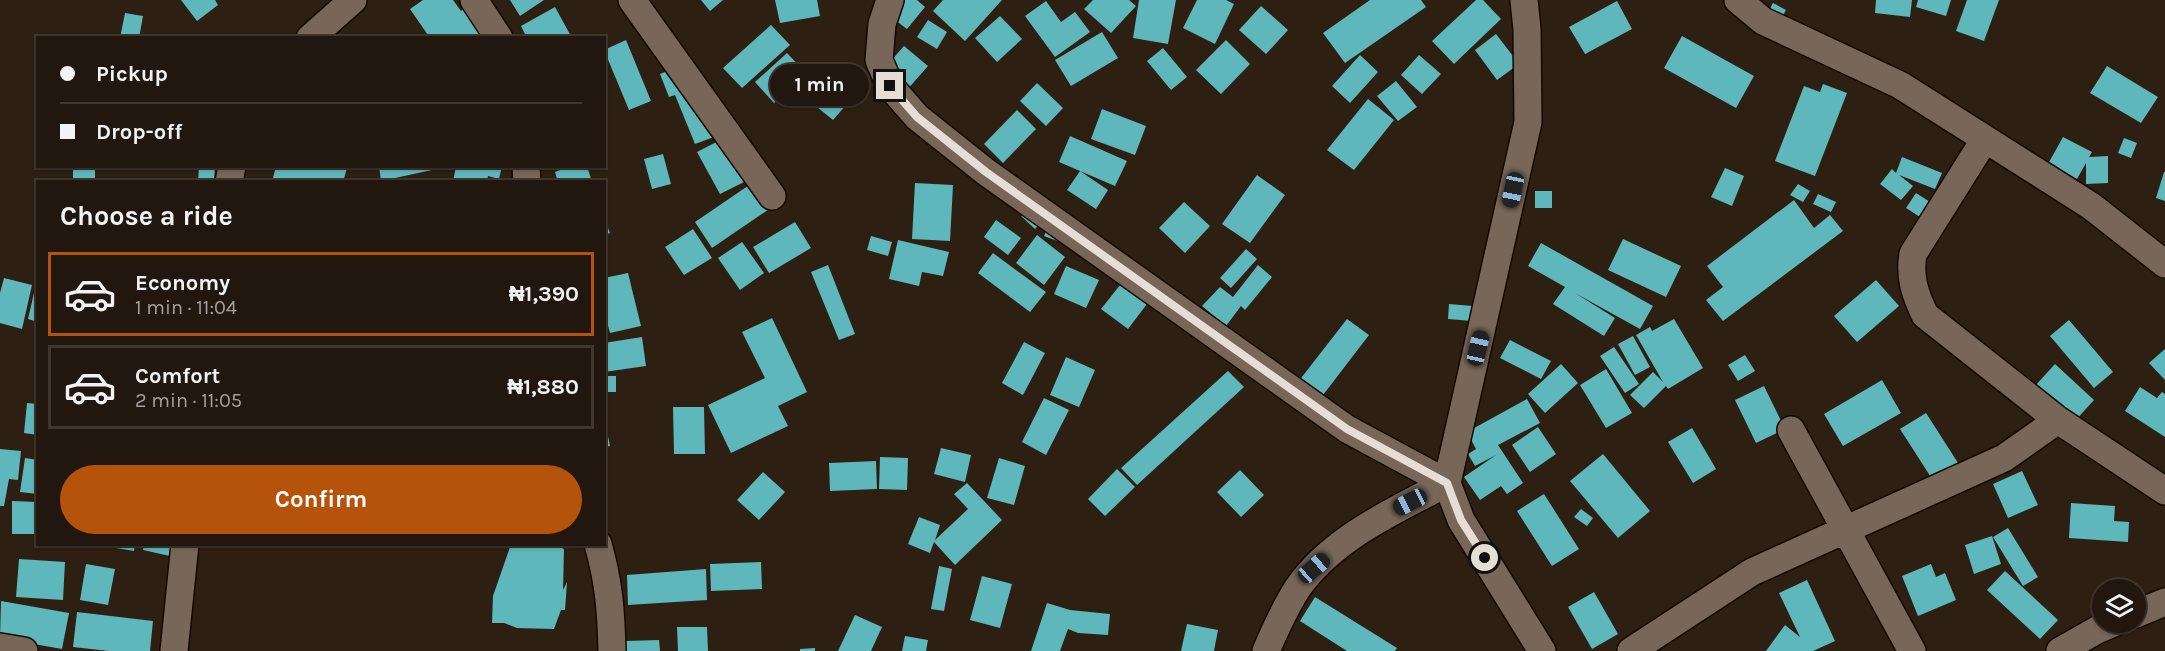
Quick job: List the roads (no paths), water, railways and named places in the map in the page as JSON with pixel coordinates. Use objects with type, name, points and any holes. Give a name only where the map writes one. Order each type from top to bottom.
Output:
[{"type":"street","points":[[312,36],[353,0]]},
{"type":"street","points":[[474,0],[498,36]]},
{"type":"street","points":[[632,0],[772,196]]},
{"type":"street","points":[[890,0],[882,24],[879,60],[890,86],[917,117],[986,172],[1347,429],[1447,483]]},
{"type":"street","points":[[1524,0],[1527,29],[1528,122],[1447,483],[1461,520],[1542,651]]},
{"type":"street","points":[[1738,0],[1762,21],[1900,85],[2091,206],[2165,264]]},
{"type":"street","points":[[1985,139],[1913,254],[1910,270],[1915,294],[1925,315],[2058,420],[2165,491]]},
{"type":"street","points":[[1631,651],[1752,572],[2004,458],[2058,420]]},
{"type":"street","points":[[1791,430],[1911,651]]},
{"type":"street","points":[[1266,651],[1297,590],[1314,568],[1345,540],[1391,512],[1447,483]]},
{"type":"street","points":[[174,651],[185,546]]},
{"type":"street","points":[[599,546],[607,577],[612,651]]},
{"type":"street","points":[[2146,610],[2165,602]]},
{"type":"street","points":[[2060,651],[2092,633]]},
{"type":"street","points":[[0,647],[24,651]]}]
